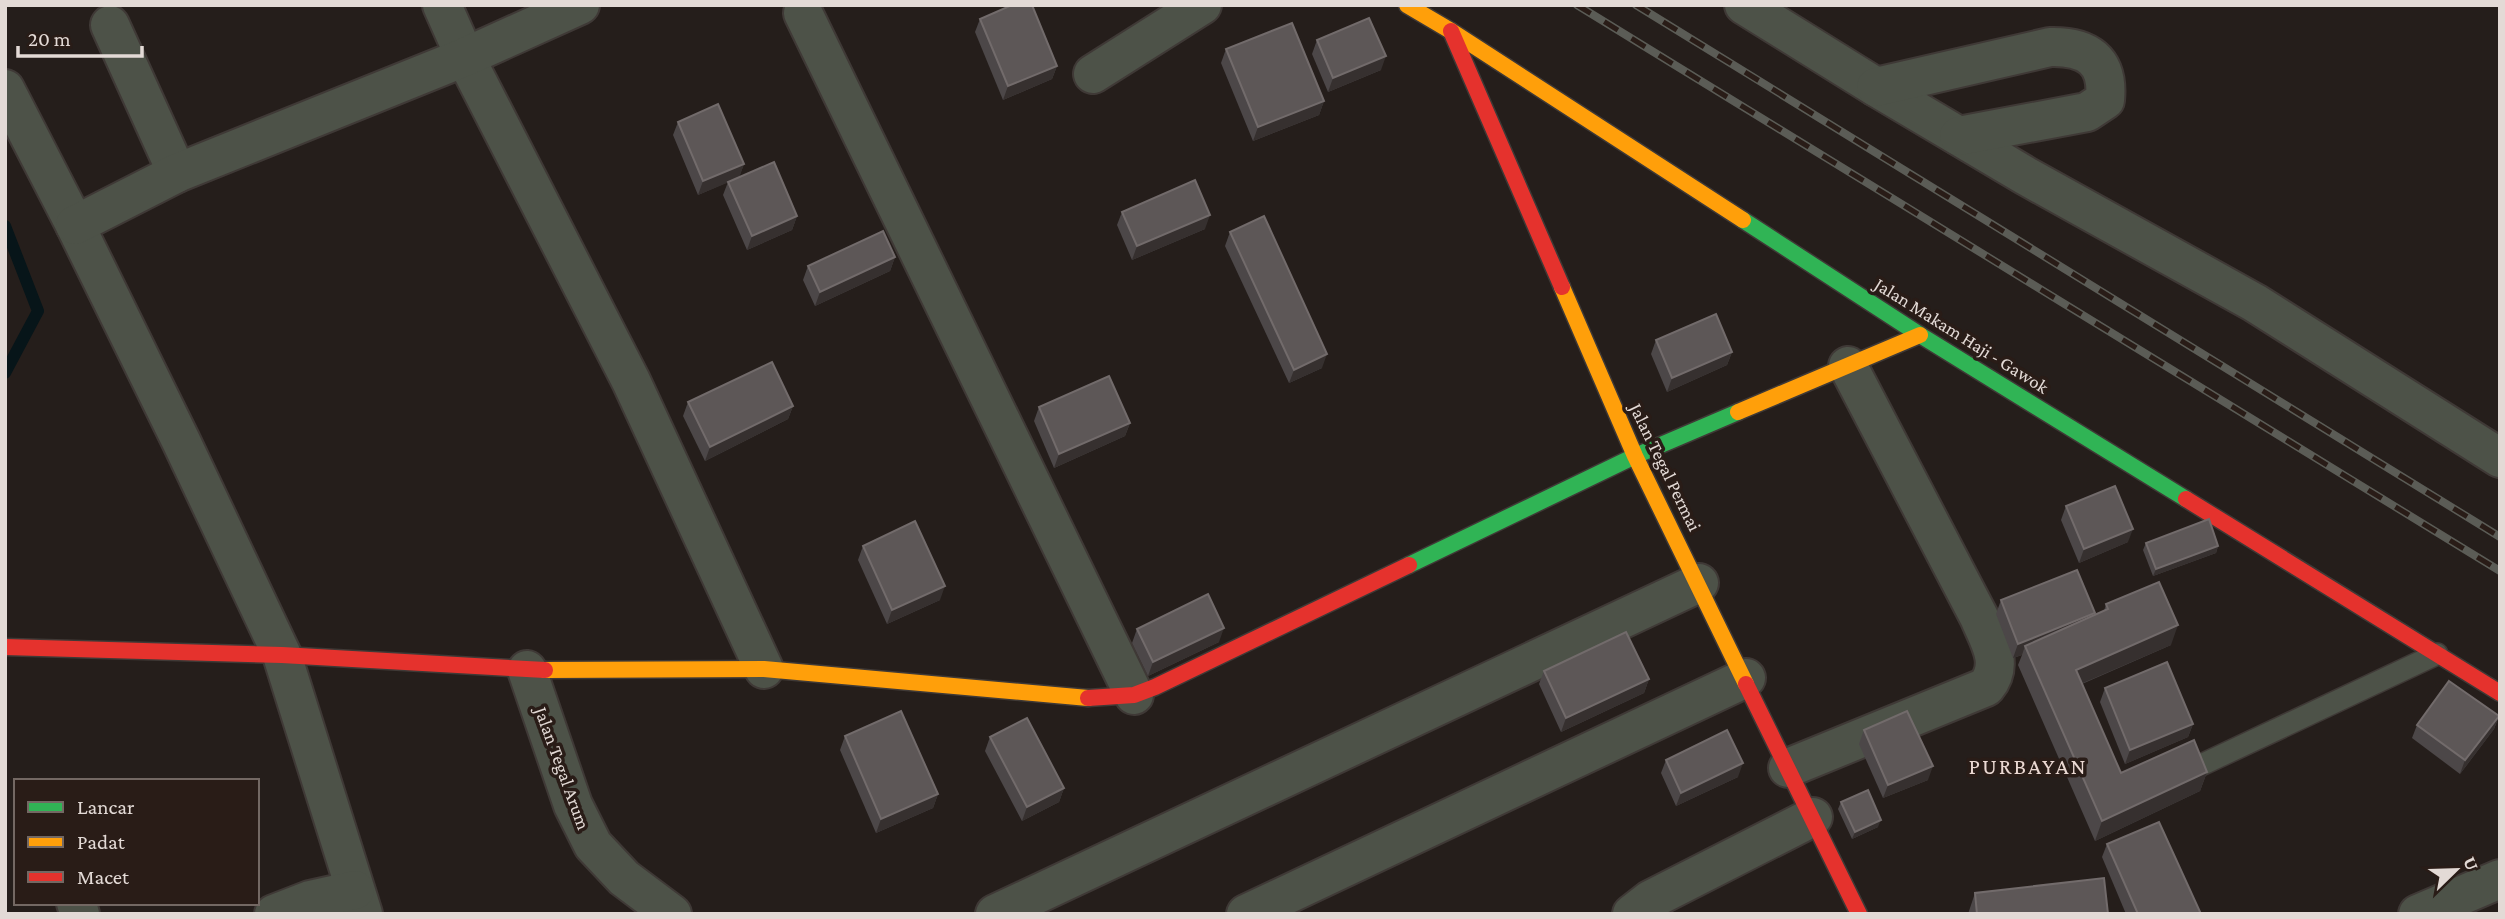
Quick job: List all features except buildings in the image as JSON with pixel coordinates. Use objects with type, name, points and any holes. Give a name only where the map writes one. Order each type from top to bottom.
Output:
[{"type":"street","points":[[442,5],[465,57],[631,381],[764,669]]},
{"type":"street","points":[[75,225],[177,173],[465,57],[580,5]]},
{"type":"street","points":[[1093,74],[1202,5]]},
{"type":"street","name":"Jalan Makam Haji - Gawok","points":[[1407,5],[1920,335],[2500,693]]},
{"type":"street","points":[[1744,5],[1959,136],[2255,303],[2500,458]]},
{"type":"street","points":[[803,13],[1134,695]]},
{"type":"street","points":[[110,25],[177,173]]},
{"type":"street","name":"Jalan Tegal Permai","points":[[1451,32],[1635,456],[1746,678],[1859,914]]},
{"type":"street","points":[[1876,87],[2050,47],[2083,51],[2099,63],[2105,77],[2105,100],[2087,112],[1959,136]]},
{"type":"street","points":[[5,89],[75,225],[282,655],[359,902],[310,900],[274,914]]},
{"type":"street","points":[[5,648],[282,655],[527,670],[764,669],[1048,696],[1108,698],[1134,695],[1635,456],[1920,335]]},
{"type":"street","points":[[1788,768],[1986,687],[1995,676],[1993,650],[1979,617],[1848,366]]},
{"type":"street","points":[[995,914],[1699,583]]},
{"type":"street","name":"Jalan Tegal Arum","points":[[527,670],[573,805],[593,845],[624,878],[672,914]]},
{"type":"street","points":[[1246,914],[1746,678]]},
{"type":"street","points":[[1632,914],[1650,900],[1813,817]]},
{"type":"street","points":[[2418,914],[2500,879]]},
{"type":"lane","points":[[2199,766],[2437,654]]},
{"type":"waterway","points":[[5,226],[38,311],[5,373]]},
{"type":"railway","points":[[1577,5],[2500,571]]},
{"type":"railway","points":[[1636,5],[2500,537]]},
{"type":"traffic: fast","points":[[1743,220],[1920,335],[2186,499]]},
{"type":"traffic: fast","points":[[1409,565],[1635,456],[1738,412]]},
{"type":"traffic: slow","points":[[1407,5],[1743,220]]},
{"type":"traffic: slow","points":[[1562,287],[1635,456],[1746,684]]},
{"type":"traffic: slow","points":[[1738,412],[1920,335]]},
{"type":"traffic: slow","points":[[545,670],[764,669],[1088,698]]},
{"type":"traffic: jam","points":[[1451,31],[1562,287]]},
{"type":"traffic: jam","points":[[2186,499],[2500,693]]},
{"type":"traffic: jam","points":[[1088,698],[1134,695],[1155,687],[1409,565]]},
{"type":"traffic: jam","points":[[5,647],[282,655],[545,670]]},
{"type":"traffic: jam","points":[[1746,684],[1859,914]]},
{"type":"district","name":"PURBAYAN","points":[[2028,766]]}]
